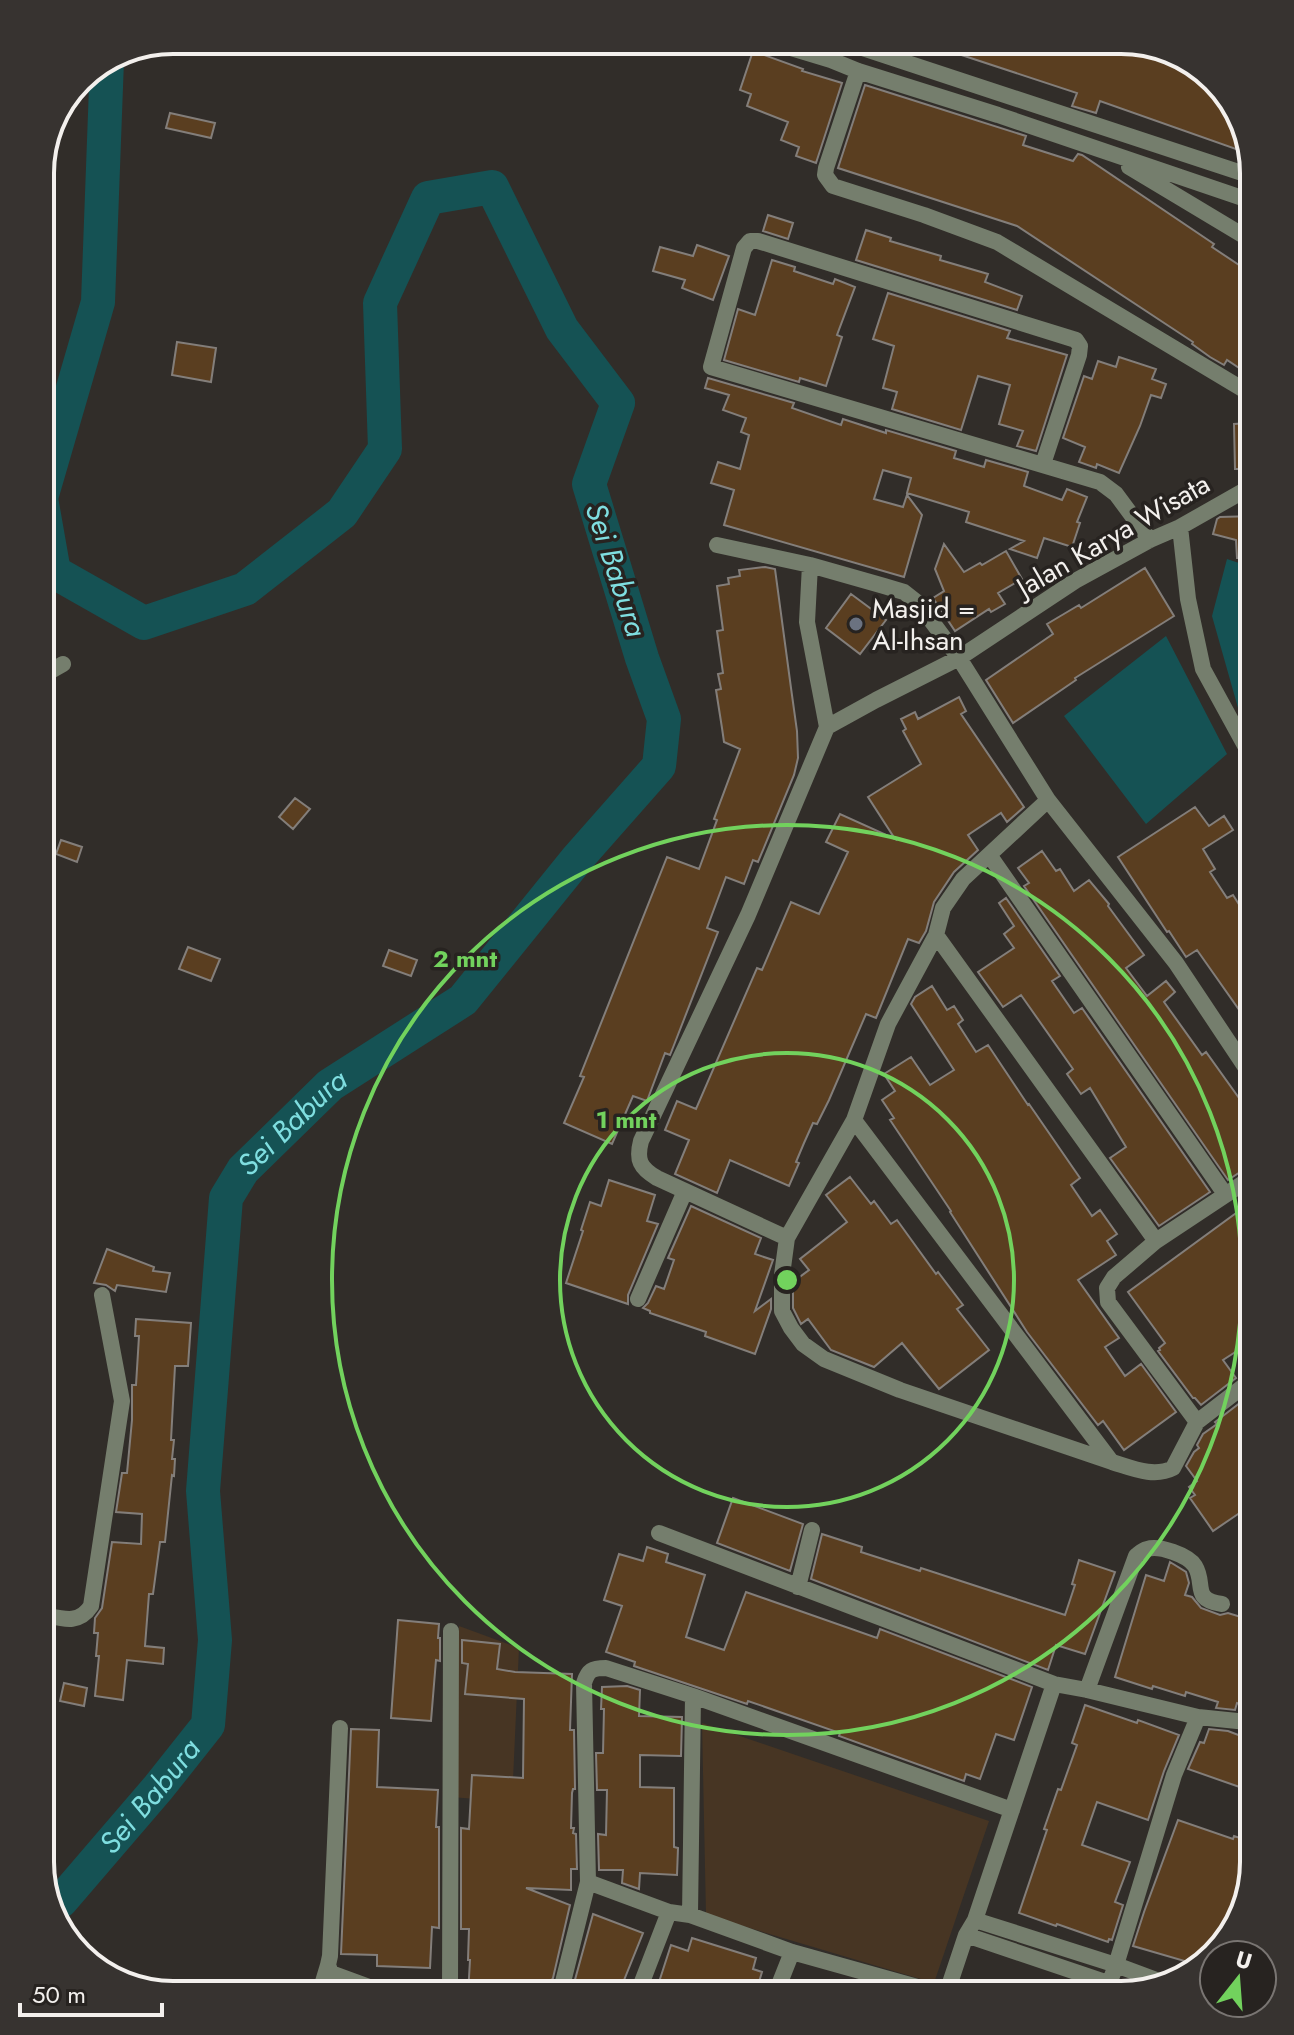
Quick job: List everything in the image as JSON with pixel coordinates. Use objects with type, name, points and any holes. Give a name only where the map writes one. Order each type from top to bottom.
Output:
[{"type":"street","points":[[811,54],[1240,197]]},
{"type":"street","points":[[831,60],[832,54]]},
{"type":"street","points":[[880,54],[1240,172]]},
{"type":"street","points":[[858,71],[826,168],[825,175],[833,186],[997,242],[1240,388]]},
{"type":"street","points":[[1104,152],[1240,234]]},
{"type":"street","points":[[1043,464],[1079,355],[1080,346],[1076,340],[758,241],[750,241],[744,248],[711,367],[1100,482],[1116,494],[1150,540]]},
{"type":"street","name":"Jalan Karya Wisata","points":[[827,727],[959,658],[1075,581],[1240,493]]},
{"type":"street","points":[[1180,527],[1188,599],[1203,669],[1240,736]]},
{"type":"street","points":[[717,545],[810,565],[904,592],[918,603],[959,658],[1048,800],[1176,963],[1240,1059]]},
{"type":"street","points":[[787,1238],[646,1171],[638,1152],[748,915],[827,727],[807,622],[810,565]]},
{"type":"street","points":[[54,669],[63,664]]},
{"type":"street","points":[[1048,800],[963,879],[943,908],[936,935],[888,1024],[854,1120],[787,1238],[782,1275],[782,1311],[803,1344],[824,1359],[900,1390],[1144,1471],[1161,1472],[1173,1468],[1197,1422],[1240,1389]]},
{"type":"street","points":[[990,856],[1225,1194]]},
{"type":"street","points":[[936,935],[1156,1241]]},
{"type":"street","points":[[854,1120],[1112,1462]]},
{"type":"street","points":[[1197,1422],[1108,1302],[1107,1288],[1110,1281],[1156,1241],[1240,1185]]},
{"type":"street","points":[[638,1299],[685,1191]]},
{"type":"street","points":[[54,1617],[78,1618],[85,1615],[91,1606],[122,1401],[102,1295]]},
{"type":"street","points":[[798,1587],[812,1530]]},
{"type":"street","points":[[659,1533],[1054,1684],[1198,1717],[1240,1721]]},
{"type":"street","points":[[1087,1690],[1136,1556],[1144,1549],[1168,1550],[1191,1562],[1196,1568],[1203,1597],[1222,1604]]},
{"type":"street","points":[[450,1981],[451,1631]]},
{"type":"street","points":[[563,1981],[588,1882],[584,1683],[587,1673],[594,1668],[606,1668],[693,1696],[1012,1810]]},
{"type":"street","points":[[951,1981],[1054,1684]]},
{"type":"street","points":[[690,1915],[693,1696]]},
{"type":"street","points":[[1110,1981],[1174,1775],[1198,1717]]},
{"type":"street","points":[[323,1981],[330,1956],[340,1728]]},
{"type":"street","points":[[588,1882],[792,1952],[896,1981]]},
{"type":"street","points":[[642,1981],[669,1912]]},
{"type":"street","points":[[970,1928],[1116,1965],[1150,1977]]},
{"type":"street","points":[[970,1928],[1089,1981]]},
{"type":"street","points":[[781,1981],[792,1952]]},
{"type":"street","points":[[328,1965],[331,1973],[353,1981]]},
{"type":"shaded area","points":[[459,1626],[519,1648],[512,1802],[451,1797]]},
{"type":"shaded area","points":[[702,1723],[989,1821],[935,1981],[706,1915]]},
{"type":"water","points":[[1227,559],[1240,563],[1240,715],[1212,616]]},
{"type":"water","points":[[1166,636],[1227,754],[1146,824],[1064,716]]},
{"type":"building","points":[[752,54],[761,54],[842,83],[816,163],[796,156],[799,147],[781,140],[788,122],[747,106],[751,94],[740,90]]},
{"type":"building","points":[[958,54],[1129,54],[1160,60],[1187,74],[1211,94],[1228,120],[1238,150],[1100,101],[1096,113],[1072,106],[1077,93]]},
{"type":"building","points":[[865,85],[1026,136],[1023,145],[1073,161],[1078,154],[1082,155],[1214,244],[1212,247],[1240,266],[1240,369],[1227,360],[1224,365],[1210,357],[1193,342],[1017,226],[838,168]]},
{"type":"building","points":[[170,113],[215,123],[211,138],[166,128]]},
{"type":"building","points":[[768,215],[793,223],[788,239],[763,231]]},
{"type":"building","points":[[866,230],[891,238],[890,241],[941,256],[940,260],[988,274],[985,282],[1022,296],[1017,310],[856,260]]},
{"type":"building","points":[[697,245],[729,256],[713,300],[682,288],[685,280],[653,271],[660,247],[693,256]]},
{"type":"building","points":[[772,260],[833,284],[835,279],[855,287],[837,335],[842,337],[826,386],[800,378],[799,382],[724,360],[738,309],[755,315]]},
{"type":"building","points":[[888,293],[1010,331],[1007,338],[1067,355],[1036,451],[1017,446],[1023,431],[999,424],[1010,385],[978,376],[961,430],[892,409],[897,392],[883,388],[894,346],[873,339]]},
{"type":"building","points":[[177,342],[216,348],[211,382],[172,375]]},
{"type":"building","points":[[1119,357],[1156,369],[1152,379],[1166,384],[1161,398],[1151,395],[1119,473],[1097,464],[1096,468],[1079,462],[1085,447],[1063,438],[1084,376],[1092,379],[1098,361],[1116,367]]},
{"type":"building","points":[[708,378],[794,403],[792,408],[841,425],[843,419],[956,451],[954,458],[984,467],[986,460],[1028,472],[1024,486],[1062,500],[1067,489],[1087,497],[1072,547],[1044,538],[1037,558],[1010,549],[1024,541],[966,522],[969,512],[907,493],[911,478],[883,470],[874,499],[903,507],[907,495],[922,515],[904,577],[724,525],[734,490],[711,483],[718,462],[740,469],[749,435],[741,432],[746,418],[723,410],[729,395],[705,388]]},
{"type":"building","points":[[1234,424],[1240,424],[1240,469],[1235,469]]},
{"type":"building","points":[[1240,516],[1240,558],[1237,558],[1236,540],[1213,534],[1220,517]]},
{"type":"building","points":[[944,544],[964,572],[1006,551],[1022,579],[998,593],[1005,604],[991,612],[989,609],[955,631],[933,598],[944,591],[935,569]]},
{"type":"building","points":[[1145,568],[1174,616],[1075,678],[1013,723],[986,680],[1053,634],[1047,624],[1079,605],[1081,608]]},
{"type":"building","points":[[775,569],[797,731],[798,758],[794,775],[758,862],[753,860],[744,884],[726,877],[707,928],[718,932],[670,1055],[665,1053],[647,1101],[633,1096],[612,1144],[564,1123],[667,857],[699,869],[717,820],[714,819],[740,749],[724,742],[716,690],[721,689],[718,674],[723,673],[717,631],[723,630],[717,586],[729,584],[728,578],[740,576],[739,570]]},
{"type":"building","name":"Masjid = Al-Ihsan","points":[[851,594],[886,620],[860,654],[826,628]]},
{"type":"building","points":[[959,697],[966,711],[961,714],[1024,807],[1007,822],[1001,813],[968,835],[978,850],[954,872],[934,902],[926,931],[919,943],[908,939],[876,1018],[866,1014],[829,1100],[817,1124],[813,1123],[789,1186],[730,1160],[717,1193],[675,1174],[689,1140],[665,1130],[677,1101],[696,1109],[757,968],[762,970],[791,902],[819,914],[848,852],[826,842],[840,814],[895,839],[868,797],[921,764],[903,731],[906,729],[901,719],[915,712],[918,719]]},
{"type":"building","points":[[295,798],[310,809],[293,829],[279,817]]},
{"type":"building","points":[[1195,807],[1209,826],[1224,816],[1233,830],[1203,849],[1215,869],[1210,872],[1227,898],[1233,895],[1240,906],[1240,1011],[1197,950],[1186,957],[1118,857]]},
{"type":"building","points":[[61,840],[82,847],[77,862],[56,854]]},
{"type":"building","points":[[1042,851],[1056,871],[1060,869],[1074,891],[1089,880],[1144,955],[1126,968],[1147,996],[1166,981],[1175,992],[1164,1002],[1202,1055],[1206,1052],[1240,1099],[1240,1172],[1228,1180],[1024,886],[1029,883],[1018,868]]},
{"type":"building","points":[[1006,898],[1060,976],[1052,981],[1074,1013],[1082,1008],[1210,1192],[1159,1226],[1110,1158],[1126,1147],[1090,1088],[1081,1094],[1067,1074],[1073,1069],[1021,995],[1003,1007],[978,972],[1014,948],[1004,934],[1014,926],[999,903]]},
{"type":"building","points":[[188,947],[220,959],[211,981],[179,969]]},
{"type":"building","points":[[389,950],[417,960],[411,976],[383,966]]},
{"type":"building","points":[[932,986],[947,1010],[954,1006],[963,1020],[958,1024],[976,1052],[988,1045],[1080,1178],[1071,1185],[1092,1216],[1100,1210],[1117,1234],[1107,1241],[1116,1255],[1078,1280],[1119,1338],[1105,1347],[1125,1376],[1141,1364],[1176,1412],[1124,1450],[1103,1421],[1098,1425],[1027,1332],[890,1120],[894,1118],[882,1100],[895,1091],[884,1074],[911,1057],[930,1085],[954,1070],[911,1004],[915,997]]},
{"type":"building","points":[[850,1177],[891,1224],[897,1220],[963,1305],[957,1309],[989,1350],[939,1389],[902,1343],[874,1367],[831,1350],[808,1319],[801,1324],[793,1308],[793,1282],[809,1270],[800,1259],[847,1222],[826,1195]]},
{"type":"building","points":[[609,1180],[655,1195],[647,1221],[658,1224],[628,1295],[628,1304],[566,1283],[590,1202],[601,1206]]},
{"type":"building","points":[[691,1206],[761,1238],[755,1254],[773,1260],[755,1311],[771,1299],[771,1309],[755,1354],[643,1308],[656,1286],[664,1289],[674,1260],[668,1258]]},
{"type":"building","points":[[1240,1210],[1240,1349],[1223,1360],[1236,1378],[1201,1405],[1158,1351],[1165,1343],[1128,1292]]},
{"type":"building","points":[[107,1249],[154,1267],[153,1271],[170,1273],[166,1292],[117,1285],[115,1291],[106,1285],[94,1283]]},
{"type":"building","points":[[136,1319],[191,1323],[188,1366],[175,1366],[171,1440],[174,1440],[174,1476],[165,1542],[160,1542],[153,1594],[149,1594],[145,1646],[164,1648],[163,1664],[127,1660],[123,1700],[95,1696],[99,1656],[96,1656],[98,1633],[94,1633],[95,1618],[102,1608],[112,1542],[141,1544],[142,1514],[116,1512],[122,1473],[127,1473],[132,1385],[136,1385],[139,1336],[135,1336]]},
{"type":"building","points":[[1240,1403],[1240,1513],[1213,1531],[1190,1498],[1195,1495],[1189,1487],[1197,1481],[1186,1466],[1199,1448],[1197,1445],[1203,1434],[1217,1424],[1215,1422]]},
{"type":"building","points":[[733,1498],[803,1524],[790,1571],[717,1543]]},
{"type":"building","points":[[822,1534],[862,1547],[861,1552],[920,1571],[921,1568],[1065,1615],[1079,1560],[1115,1572],[1085,1654],[1056,1645],[1048,1670],[811,1579]]},
{"type":"building","points":[[647,1547],[668,1554],[666,1562],[705,1575],[686,1637],[724,1650],[746,1592],[877,1638],[880,1629],[1032,1687],[1014,1740],[996,1734],[980,1779],[966,1774],[964,1781],[839,1736],[840,1733],[634,1666],[635,1662],[606,1652],[622,1606],[604,1600],[619,1554],[643,1561]]},
{"type":"building","points":[[1170,1562],[1186,1572],[1189,1583],[1185,1595],[1192,1597],[1201,1608],[1220,1615],[1228,1613],[1240,1617],[1240,1704],[1237,1703],[1235,1710],[1216,1708],[1218,1702],[1186,1692],[1185,1696],[1115,1677],[1146,1575],[1164,1581]]},
{"type":"building","points":[[398,1620],[439,1624],[440,1661],[436,1660],[431,1721],[391,1718]]},
{"type":"building","points":[[462,1640],[500,1644],[497,1669],[572,1674],[570,1730],[574,1730],[575,1789],[572,1793],[571,1828],[576,1834],[577,1869],[571,1869],[571,1890],[526,1888],[570,1905],[551,1981],[469,1981],[469,1929],[461,1929],[461,1828],[469,1829],[472,1775],[523,1778],[524,1699],[465,1694],[468,1664],[462,1663]]},
{"type":"building","points":[[64,1683],[87,1688],[84,1706],[60,1701]]},
{"type":"building","points":[[627,1686],[640,1690],[639,1716],[682,1717],[681,1756],[640,1755],[640,1787],[674,1788],[677,1875],[640,1873],[639,1889],[622,1883],[623,1870],[599,1870],[598,1834],[606,1835],[607,1790],[597,1790],[596,1753],[603,1753],[602,1687]]},
{"type":"building","points":[[1085,1705],[1179,1735],[1148,1820],[1097,1802],[1082,1845],[1130,1862],[1115,1902],[1123,1905],[1112,1940],[1108,1942],[1019,1913],[1047,1830],[1044,1829],[1077,1745],[1072,1743]]},
{"type":"building","points":[[351,1729],[379,1730],[377,1787],[438,1790],[439,1928],[432,1927],[430,1968],[377,1966],[377,1955],[341,1954]]},
{"type":"building","points":[[1209,1729],[1240,1736],[1240,1787],[1188,1769],[1200,1742],[1204,1743]]},
{"type":"building","points":[[1178,1820],[1233,1839],[1234,1836],[1240,1838],[1238,1886],[1228,1915],[1212,1939],[1198,1939],[1198,1953],[1186,1962],[1133,1946]]},
{"type":"building","points":[[593,1914],[643,1933],[624,1981],[575,1981]]},
{"type":"building","points":[[692,1938],[756,1958],[753,1969],[762,1972],[759,1981],[659,1981],[671,1945],[688,1951]]},
{"type":"waterway","name":"Sei Babura","points":[[54,453],[98,302],[106,74]]},
{"type":"waterway","name":"Sei Babura","points":[[54,572],[144,623],[245,589],[342,513],[385,449],[380,303],[428,198],[492,187],[562,329],[618,403],[589,484],[642,658],[664,719],[659,766],[577,859],[463,1000],[330,1085],[243,1170],[226,1198],[203,1491],[215,1640],[208,1725],[61,1901]]},
{"type":"place","name":"Masjid = Al-Ihsan","points":[[856,624]]}]
